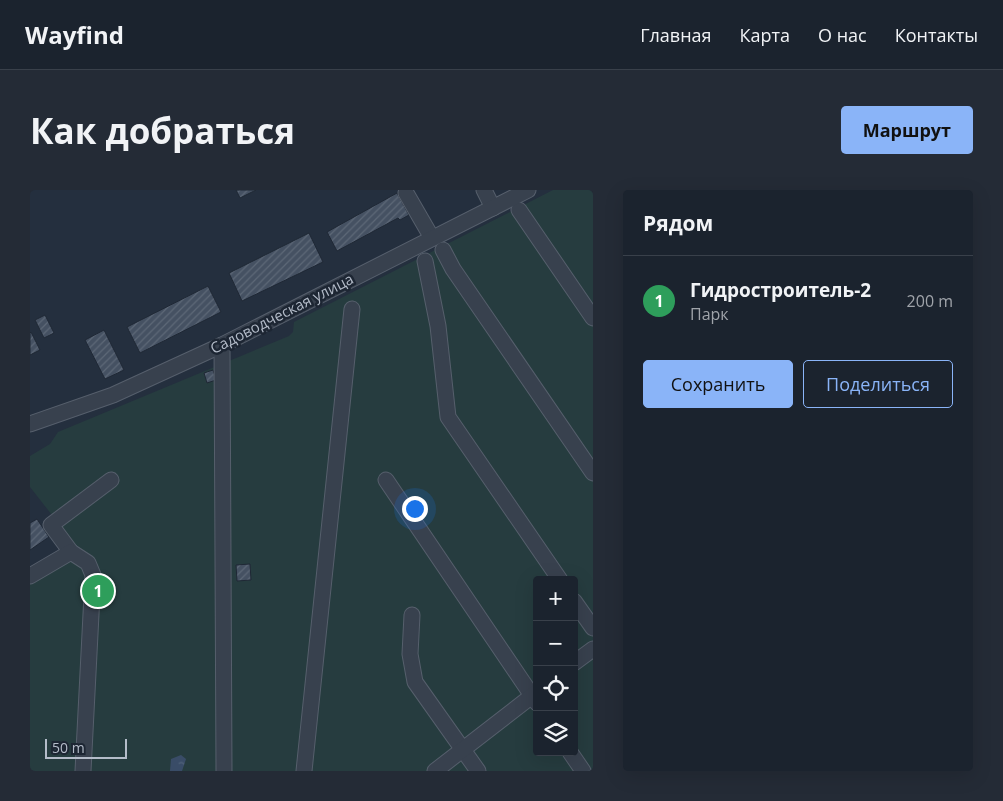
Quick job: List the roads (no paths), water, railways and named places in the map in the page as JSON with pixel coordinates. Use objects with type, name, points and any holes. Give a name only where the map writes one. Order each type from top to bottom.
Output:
[{"type":"street","points":[[484,190],[493,208]]},
{"type":"street","name":"Садоводческая улица","points":[[30,424],[113,395],[222,345],[528,190]]},
{"type":"street","points":[[406,193],[432,238]]},
{"type":"street","points":[[519,210],[593,318]]},
{"type":"street","points":[[443,250],[453,269],[593,473]]},
{"type":"street","points":[[425,261],[438,326],[448,417],[557,576]]},
{"type":"street","points":[[304,771],[352,309]]},
{"type":"street","points":[[222,345],[224,771]]},
{"type":"street","points":[[83,771],[93,574],[88,563],[71,552],[51,525],[111,480]]},
{"type":"street","points":[[386,480],[533,694]]},
{"type":"street","points":[[30,576],[71,552]]},
{"type":"street","points":[[578,607],[593,628]]},
{"type":"street","points":[[412,615],[410,654],[415,682],[478,771]]},
{"type":"street","points":[[578,660],[593,649]]},
{"type":"street","points":[[435,771],[533,698]]},
{"type":"street","points":[[573,756],[583,771]]},
{"type":"water","points":[[181,755],[186,759],[182,771],[170,771],[171,759]]},
{"type":"place","name":"Гидростроитель-2","points":[[98,591]]}]
